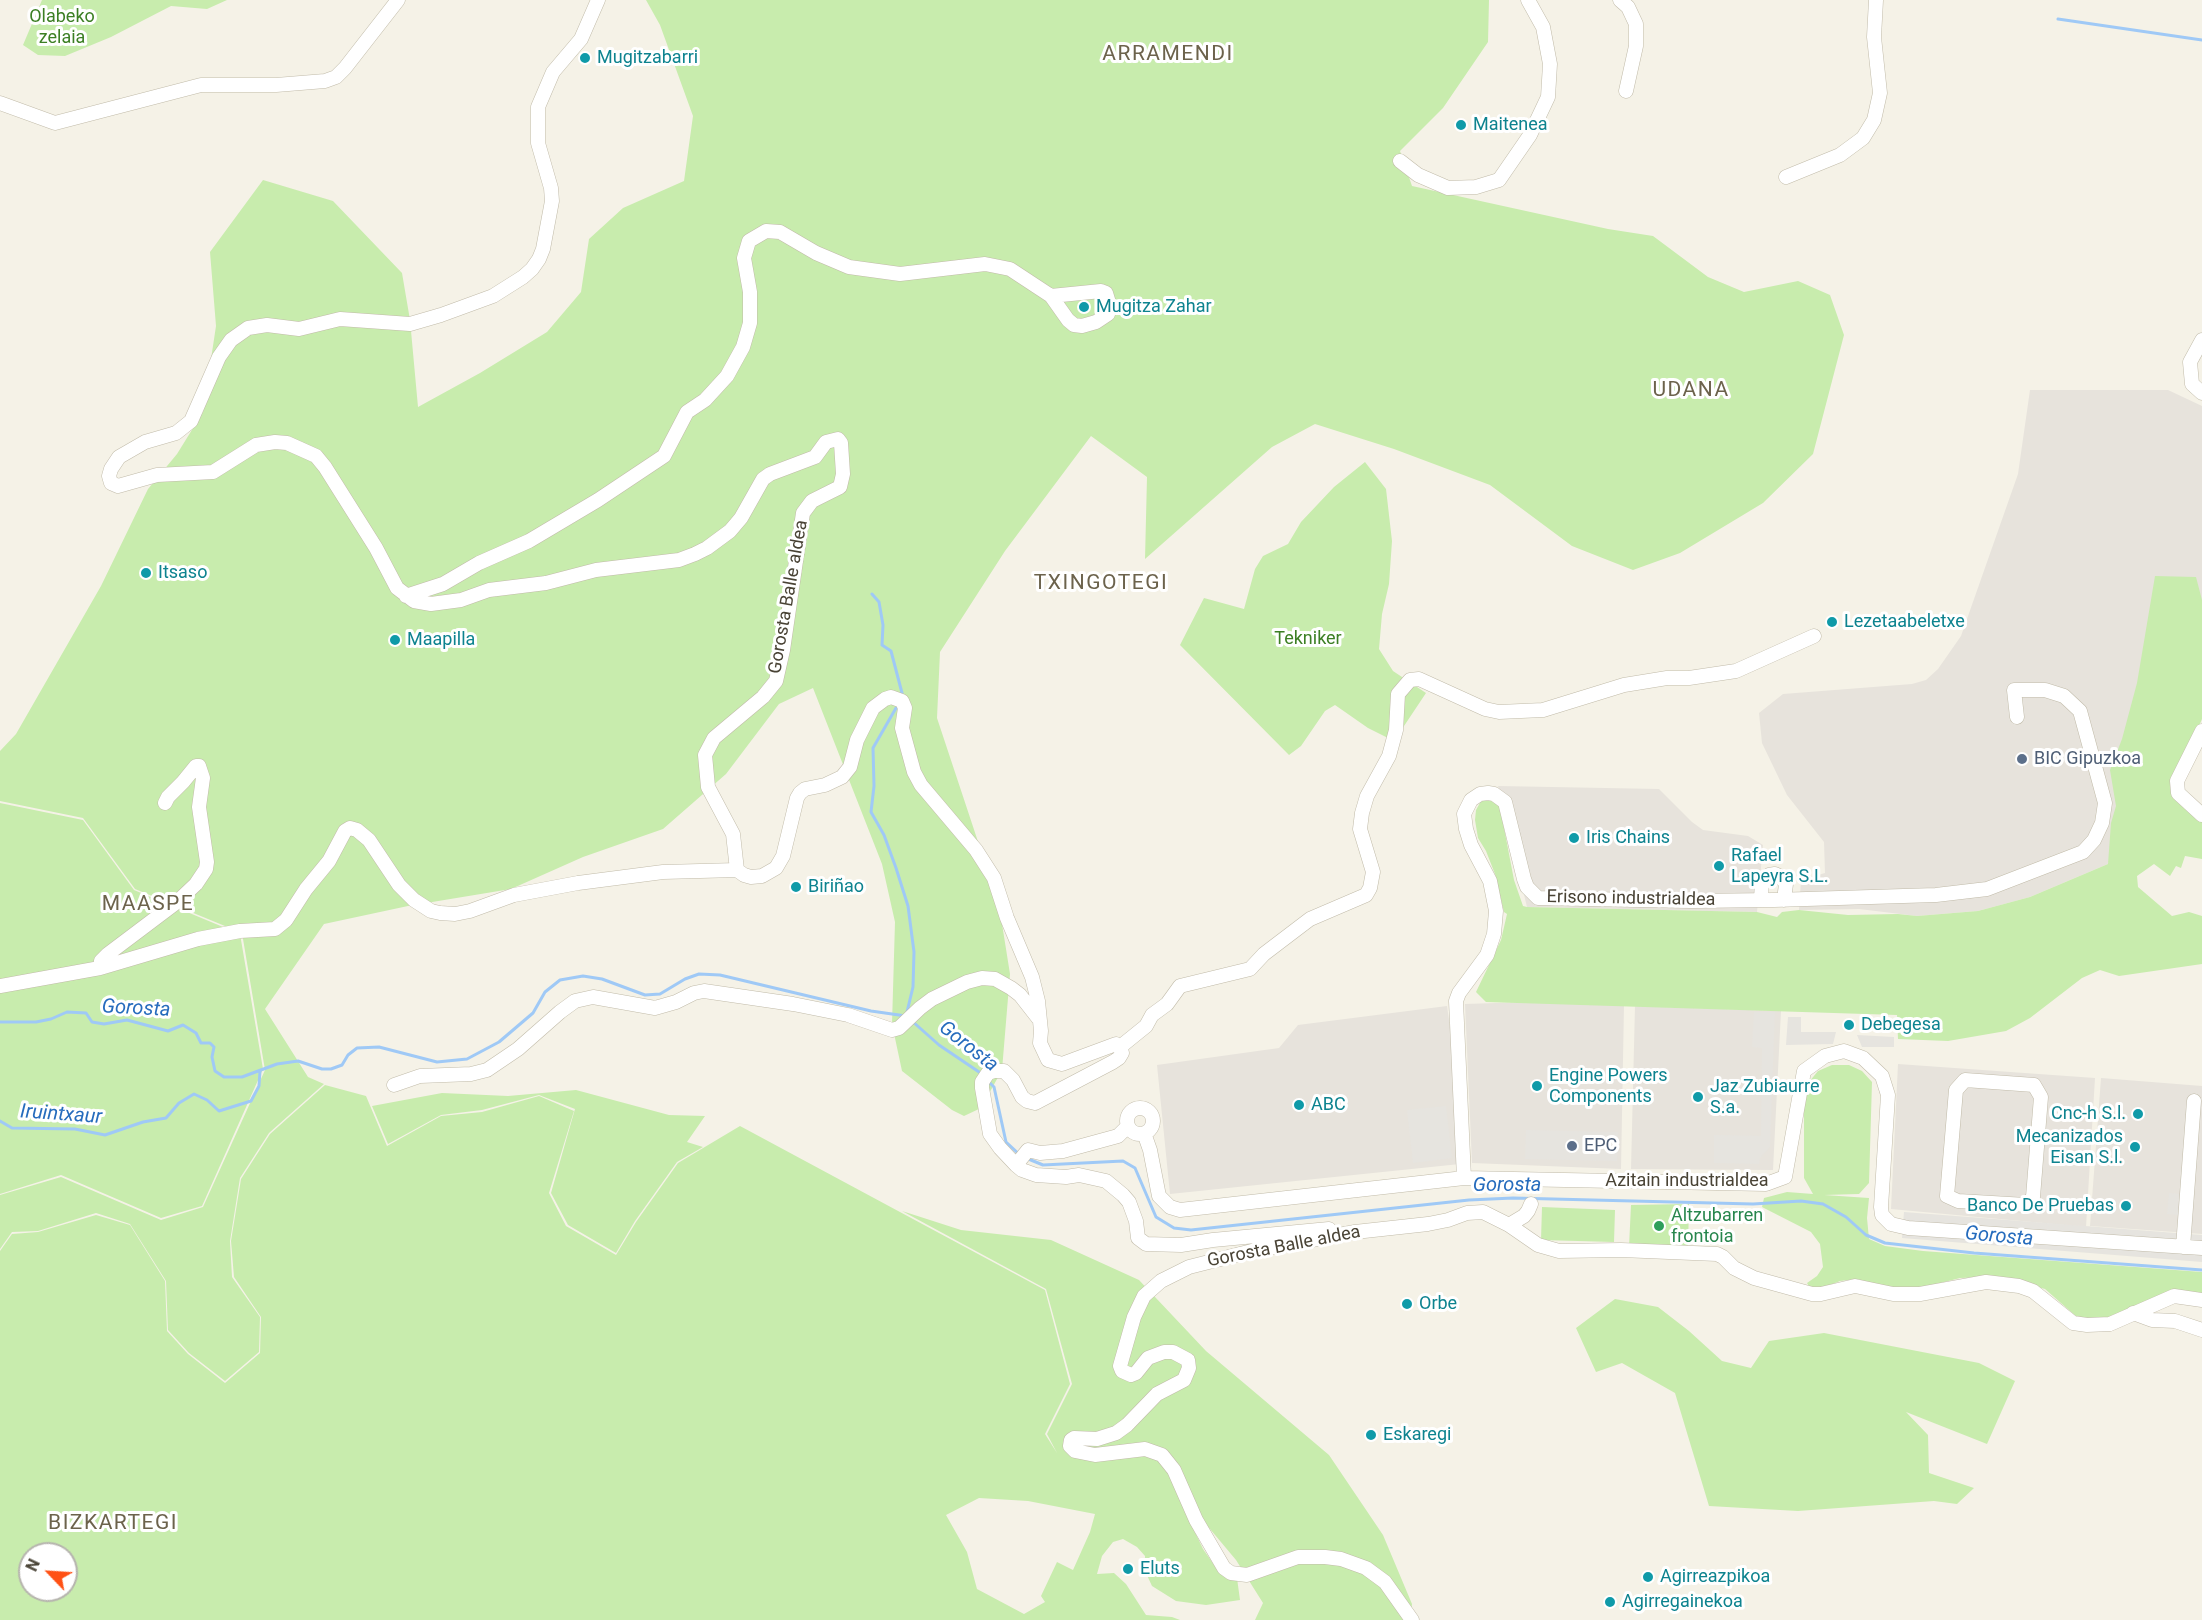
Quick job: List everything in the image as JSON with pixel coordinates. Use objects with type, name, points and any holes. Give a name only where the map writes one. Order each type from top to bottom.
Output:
[{"type":"street","points":[[368,37],[375,19],[388,0]]},
{"type":"street","points":[[0,103],[55,123],[201,85],[276,85],[325,81],[336,77],[345,68],[398,0]]},
{"type":"street","points":[[598,0],[581,39],[553,72],[538,107],[538,144],[551,188],[552,201],[543,249],[532,269],[493,296],[410,324],[340,319],[299,329],[267,325],[248,328],[231,340],[225,348],[191,421],[176,433],[145,442],[129,450],[114,462],[109,476],[111,483],[118,486],[157,475],[213,472],[256,445],[287,443],[315,456],[325,467],[376,549],[391,579],[405,596],[443,584],[479,563],[529,541],[598,500],[664,456],[687,412],[705,400],[727,376],[743,347],[750,323],[750,292],[744,258],[749,241],[766,231],[780,231],[816,253],[849,267],[900,274],[985,264],[1010,268],[1051,296]]},
{"type":"street","points":[[1400,161],[1418,175],[1448,188],[1476,187],[1499,180],[1530,135],[1548,97],[1550,64],[1543,27],[1528,0]]},
{"type":"street","points":[[1620,0],[1628,7],[1636,24],[1636,46],[1626,91]]},
{"type":"street","points":[[1786,177],[1840,155],[1863,138],[1874,120],[1880,93],[1874,37],[1876,0]]},
{"type":"street","points":[[2202,340],[2190,362],[2192,384],[2202,393]]},
{"type":"street","name":"Gorosta Balle aldea","points":[[405,596],[422,603],[445,603],[489,590],[546,583],[596,570],[671,561],[695,554],[730,531],[741,518],[763,479],[770,474],[815,457],[826,442],[838,439],[841,443],[843,474],[840,487],[812,501],[803,513],[783,650],[776,681],[763,697],[714,738],[705,755],[708,787],[733,834],[737,870]]},
{"type":"street","points":[[1120,1047],[1146,1026],[1152,1015],[1167,1004],[1180,986],[1250,969],[1264,954],[1310,919],[1366,895],[1370,888],[1372,872],[1360,829],[1362,813],[1367,796],[1389,756],[1396,730],[1398,694],[1410,680],[1419,679],[1485,709],[1499,712],[1544,710],[1634,683],[1736,671],[1814,636]]},
{"type":"street","name":"Erisono industrialdea","points":[[1464,1178],[1456,1001],[1459,993],[1487,955],[1496,921],[1496,903],[1490,880],[1471,845],[1466,829],[1464,814],[1471,800],[1480,794],[1494,794],[1505,802],[1524,879],[1527,887],[1538,898],[1773,900],[1936,895],[1986,889],[2083,852],[2094,840],[2102,823],[2105,803],[2080,711],[2064,696],[2045,690],[2014,690],[2017,717]]},
{"type":"street","points":[[0,986],[100,968],[198,939],[240,931],[275,929],[286,921],[306,889],[330,861],[345,831],[350,828],[357,830],[369,840],[399,885],[414,900],[431,911],[440,913],[470,911],[514,895],[579,883],[663,872],[705,869],[737,870],[751,877],[762,876],[776,868],[783,856],[797,798],[805,789],[825,785],[842,777],[850,767],[857,740],[873,708],[885,699],[897,698],[902,701],[905,708],[902,728],[914,772],[921,785],[976,850],[994,878],[1007,918],[1032,977],[1038,1000],[1040,1043],[1048,1060],[1062,1064],[1072,1062],[1116,1044],[1122,1053],[1119,1058],[1035,1103],[1022,1097],[1013,1080],[1004,1071],[993,1071],[985,1078],[990,1134],[1000,1148],[1020,1159]]},
{"type":"street","points":[[2202,730],[2178,781],[2178,793],[2202,815]]},
{"type":"street","points":[[100,968],[101,961],[108,954],[177,902],[196,885],[207,869],[199,807],[203,778],[198,766],[195,766],[165,803]]},
{"type":"street","points":[[394,1085],[405,1079],[420,1076],[471,1074],[487,1070],[511,1054],[575,1001],[594,997],[655,1008],[704,991],[793,1004],[848,1015],[892,1030],[899,1028],[933,999],[967,982],[982,978],[995,979],[1011,988],[1039,1019]]},
{"type":"street","name":"Azitain industrialdea","points":[[1144,1133],[1150,1150],[1159,1196],[1163,1202],[1180,1210],[1464,1178],[1766,1184],[1785,1178],[1804,1071],[1826,1056],[1844,1051],[1863,1058],[1882,1076],[1888,1095],[1881,1207],[1882,1215],[1891,1224],[1908,1228],[2202,1248]]},
{"type":"street","points":[[1965,1080],[2034,1085],[2041,1097],[2033,1197],[2026,1205],[1988,1203],[1958,1201],[1947,1196],[1956,1089],[1965,1080]]},
{"type":"street","points":[[2183,1247],[2194,1101]]},
{"type":"street","points":[[1142,1108],[1150,1113],[1153,1122],[1149,1130],[1144,1133],[1135,1133],[1128,1126],[1127,1117],[1133,1109],[1142,1108]]},
{"type":"street","points":[[1020,1159],[1028,1150],[1040,1153],[1063,1151],[1118,1136],[1128,1126]]},
{"type":"street","points":[[1020,1159],[1022,1170],[1036,1175],[1066,1177],[1079,1175],[1106,1181],[1129,1202],[1136,1221],[1138,1238],[1146,1244],[1181,1245],[1213,1239],[1313,1230],[1339,1229],[1355,1232]]},
{"type":"street","points":[[1509,1225],[1524,1216],[1530,1204]]},
{"type":"street","name":"Gorosta Balle aldea","points":[[1412,1620],[1385,1582],[1366,1568],[1341,1559],[1298,1557],[1247,1575],[1232,1573],[1224,1568],[1196,1520],[1174,1470],[1162,1455],[1145,1449],[1095,1455],[1075,1451],[1070,1446],[1074,1438],[1097,1439],[1116,1433],[1157,1394],[1184,1380],[1190,1368],[1188,1360],[1173,1352],[1164,1352],[1148,1358],[1136,1373],[1131,1375],[1122,1371],[1120,1366],[1134,1317],[1144,1296],[1161,1281],[1189,1267],[1252,1251],[1355,1232],[1428,1224],[1467,1213],[1482,1212],[1509,1225],[1538,1245],[1559,1251],[1621,1250],[1717,1254],[1734,1268],[1754,1278],[1812,1294],[1855,1286],[1893,1294],[1920,1294],[1986,1282],[2019,1286],[2033,1291],[2073,1323],[2087,1325],[2110,1324],[2174,1296],[2202,1300]]},
{"type":"street","points":[[2133,1313],[2152,1320],[2175,1321],[2202,1330]]},
{"type":"shaded area","points":[[2030,390],[2168,390],[2202,406],[2202,648],[2108,864],[2030,897],[1978,911],[1917,916],[1859,909],[1799,910],[1801,880],[1825,873],[1824,842],[1787,795],[1762,743],[1759,713],[1783,694],[1912,684],[1926,680],[1938,669],[1961,636],[2018,474]]},
{"type":"shaded area","points":[[1498,786],[1659,789],[1703,830],[1748,836],[1763,845],[1757,912],[1527,907]]},
{"type":"shaded area","points":[[1559,1001],[1624,1005],[1621,1169],[1472,1163],[1465,1004]]},
{"type":"shaded area","points":[[1447,1006],[1460,1164],[1170,1194],[1157,1065],[1279,1048],[1298,1025]]},
{"type":"shaded area","points":[[1635,1006],[1781,1011],[1773,1170],[1631,1169]]},
{"type":"shaded area","points":[[1754,1012],[1775,1012],[1770,1147],[1760,1158],[1759,1164],[1714,1163],[1714,1135],[1761,1136],[1762,1048],[1752,1047]]},
{"type":"shaded area","points":[[1788,1017],[1801,1017],[1801,1032],[1836,1032],[1833,1044],[1786,1045]]},
{"type":"shaded area","points":[[1857,1035],[1894,1037],[1894,1047],[1862,1047]]},
{"type":"shaded area","points":[[1898,1064],[2095,1078],[2086,1227],[1891,1209]]},
{"type":"shaded area","points":[[2101,1078],[2202,1086],[2202,1234],[2090,1226]]},
{"type":"shaded area","points":[[1446,1106],[1452,1158],[1413,1163],[1407,1110]]},
{"type":"shaded area","name":"EPC","points":[[1526,1130],[1618,1132],[1617,1161],[1525,1159]]},
{"type":"shaded area","points":[[2169,1193],[2179,1194],[2178,1215],[2167,1214]]},
{"type":"shaded area","points":[[1904,1212],[2202,1235],[2202,1262],[1902,1238]]},
{"type":"green space","name":"Olabeko zelaia","points":[[42,0],[227,0],[207,9],[171,6],[111,37],[65,56],[38,55],[23,45]]},
{"type":"green space","points":[[646,0],[1489,0],[1488,42],[1443,108],[1400,151],[1412,186],[1608,229],[1653,236],[1708,277],[1744,292],[1798,281],[1830,295],[1844,335],[1813,454],[1763,503],[1680,553],[1633,570],[1572,546],[1490,485],[1394,449],[1315,424],[1272,447],[1145,559],[1147,477],[1091,436],[1005,551],[940,652],[937,718],[999,905],[1010,974],[1002,1070],[981,1108],[964,1116],[952,1110],[902,1071],[892,1024],[895,922],[882,864],[813,688],[779,704],[726,774],[663,829],[583,857],[511,889],[408,906],[324,924],[265,1009],[308,1077],[324,1084],[269,1133],[240,1178],[230,1241],[232,1277],[260,1317],[259,1352],[225,1381],[189,1353],[168,1330],[166,1281],[130,1224],[96,1213],[38,1231],[12,1232],[0,1249],[0,1195],[61,1177],[161,1220],[203,1207],[265,1070],[242,933],[135,889],[83,818],[0,801],[0,751],[16,734],[101,586],[148,489],[177,454],[203,412],[216,326],[210,252],[263,180],[333,201],[402,273],[410,320],[418,407],[547,332],[581,292],[589,239],[623,208],[684,181],[693,116],[660,25]]},
{"type":"green space","name":"Tekniker","points":[[1365,462],[1386,489],[1392,541],[1389,584],[1382,614],[1379,649],[1393,671],[1426,693],[1394,741],[1368,728],[1335,705],[1325,711],[1301,746],[1289,755],[1180,645],[1204,598],[1244,609],[1255,569],[1263,556],[1288,544],[1301,522],[1334,487]]},
{"type":"green space","points":[[2155,576],[2196,577],[2202,600],[2202,719],[2172,779],[2202,819],[2202,859],[2185,856],[2181,868],[2176,866],[2170,876],[2154,864],[2137,876],[2138,887],[2172,916],[2189,912],[2202,916],[2202,964],[2119,976],[2100,970],[2082,978],[2030,1018],[2006,1031],[1948,1041],[1898,1039],[1897,1015],[1486,1002],[1476,992],[1501,940],[1507,914],[1504,912],[1495,874],[1478,838],[1475,820],[1476,810],[1481,801],[1491,800],[1500,807],[1514,880],[1523,906],[1527,907],[1757,912],[1777,917],[1782,912],[1799,910],[1848,915],[1917,916],[1978,911],[2030,897],[2108,864],[2111,823],[2116,806],[2110,770],[2122,739],[2137,683]]},
{"type":"green space","points":[[0,803],[83,820],[134,890],[240,934],[263,1069],[202,1206],[161,1218],[61,1175],[0,1194]]},
{"type":"green space","points":[[1832,1065],[1849,1065],[1862,1071],[1872,1082],[1869,1183],[1859,1194],[1824,1195],[1869,1198],[1867,1218],[1869,1239],[1885,1246],[1923,1251],[2202,1272],[2202,1297],[2192,1294],[2106,1321],[2078,1318],[2045,1289],[2015,1281],[1986,1277],[1960,1278],[1913,1290],[1881,1287],[1857,1279],[1840,1281],[1811,1290],[1807,1283],[1817,1276],[1823,1267],[1820,1244],[1811,1232],[1762,1207],[1764,1198],[1787,1192],[1813,1194],[1804,1178],[1804,1096],[1809,1082],[1818,1071]]},
{"type":"green space","points":[[325,1085],[366,1096],[387,1146],[441,1116],[482,1112],[539,1096],[574,1111],[549,1193],[566,1226],[616,1255],[636,1222],[678,1163],[740,1126],[1045,1290],[1070,1384],[1045,1434],[1057,1453],[1047,1434],[1072,1384],[1046,1289],[902,1211],[961,1230],[1051,1240],[1139,1280],[1206,1351],[1329,1455],[1383,1535],[1412,1604],[1410,1620],[1255,1620],[1263,1603],[1236,1560],[1205,1523],[1192,1526],[1203,1549],[1219,1572],[1226,1578],[1237,1578],[1240,1600],[1206,1605],[1176,1601],[1152,1586],[1145,1571],[1145,1556],[1137,1547],[1123,1539],[1113,1542],[1102,1556],[1097,1574],[1114,1573],[1126,1584],[1146,1615],[1172,1617],[1180,1620],[0,1620],[0,1251],[12,1234],[38,1232],[96,1215],[130,1225],[165,1281],[167,1331],[188,1354],[225,1383],[260,1353],[261,1317],[234,1277],[231,1241],[241,1179],[270,1134]],"holes":[[[979,1498],[1028,1501],[1095,1514],[1090,1532],[1073,1570],[1057,1562],[1041,1596],[1045,1602],[1024,1614],[977,1589],[967,1552],[946,1515]]]},
{"type":"green space","points":[[576,1090],[669,1115],[705,1116],[687,1142],[703,1147],[677,1162],[635,1221],[616,1253],[568,1225],[551,1193],[575,1109],[539,1095],[482,1110],[441,1115],[388,1144],[372,1106],[442,1093],[508,1096]]},
{"type":"green space","name":"Altzubarren frontoia","points":[[1689,1204],[1688,1248],[1629,1247],[1631,1205]]},
{"type":"green space","points":[[1542,1207],[1615,1210],[1614,1242],[1541,1240]]},
{"type":"green space","points":[[1615,1299],[1658,1307],[1722,1361],[1751,1368],[1769,1341],[1824,1333],[1979,1363],[2015,1381],[1987,1444],[1906,1412],[1928,1435],[1929,1473],[1974,1488],[1957,1504],[1934,1501],[1798,1511],[1709,1506],[1675,1393],[1622,1363],[1596,1372],[1576,1328]]},
{"type":"waterway","points":[[2058,19],[2202,40]]},
{"type":"waterway","points":[[872,594],[879,602],[883,625],[882,645],[891,651],[902,693]]},
{"type":"waterway","name":"Gorosta","points":[[0,1022],[36,1022],[67,1012],[86,1013],[92,1022],[104,1024],[127,1020],[168,1031],[183,1025],[196,1033],[201,1043],[210,1043],[214,1047],[212,1057],[215,1071],[224,1077],[242,1077],[277,1064],[298,1061],[322,1069],[331,1069],[342,1065],[348,1055],[357,1048],[379,1047],[437,1062],[467,1059],[499,1042],[533,1013],[545,992],[560,980],[583,976],[602,979],[645,995],[660,994],[685,979],[699,974],[720,975],[871,1011],[906,1016],[913,987],[914,952],[908,906],[884,835],[871,812],[874,786],[873,748],[896,708]]},
{"type":"waterway","name":"Gorosta","points":[[912,1021],[939,1045],[982,1074]]},
{"type":"waterway","name":"Iruintxaur","points":[[0,1121],[12,1128],[75,1129],[105,1135],[143,1122],[166,1118],[179,1103],[194,1094],[207,1100],[219,1111],[251,1101],[259,1086],[260,1071]]},
{"type":"waterway","name":"Gorosta","points":[[988,1081],[994,1087],[1006,1142],[1020,1155]]},
{"type":"waterway","name":"Gorosta","points":[[1026,1158],[1043,1165],[1123,1161],[1135,1168],[1156,1217],[1174,1228],[1191,1230],[1469,1200],[1513,1198],[1753,1204],[1801,1201],[1823,1204],[1846,1217],[1866,1235],[1885,1243],[1974,1253],[2202,1270]]},
{"type":"place","name":"Mugitzabarri","points":[[585,58]]},
{"type":"place","name":"Maitenea","points":[[1461,125]]},
{"type":"place","name":"Mugitza Zahar","points":[[1084,307]]},
{"type":"place","name":"Itsaso","points":[[146,573]]},
{"type":"place","name":"Lezetaabeletxe","points":[[1832,622]]},
{"type":"place","name":"Maapilla","points":[[395,640]]},
{"type":"place","name":"BIC Gipuzkoa","points":[[2022,759]]},
{"type":"place","name":"Iris Chains","points":[[1574,838]]},
{"type":"place","name":"Rafael Lapeyra S.L.","points":[[1719,866]]},
{"type":"place","name":"Biriñao","points":[[796,887]]},
{"type":"place","name":"Debegesa","points":[[1849,1025]]},
{"type":"place","name":"Engine Powers Components","points":[[1537,1086]]},
{"type":"place","name":"Jaz Zubiaurre S.a.","points":[[1698,1097]]},
{"type":"place","name":"ABC","points":[[1299,1105]]},
{"type":"place","name":"Cnc-h S.l.","points":[[2138,1114]]},
{"type":"place","name":"EPC","points":[[1572,1146]]},
{"type":"place","name":"Mecanizados Eisan S.l.","points":[[2135,1147]]},
{"type":"place","name":"Banco De Pruebas","points":[[2126,1206]]},
{"type":"place","name":"Altzubarren frontoia","points":[[1659,1226]]},
{"type":"place","name":"Orbe","points":[[1407,1304]]},
{"type":"place","name":"Eskaregi","points":[[1371,1435]]},
{"type":"place","name":"Eluts","points":[[1128,1569]]},
{"type":"place","name":"Agirreazpikoa","points":[[1648,1577]]},
{"type":"place","name":"Agirregainekoa","points":[[1610,1602]]},
{"type":"district","name":"ARRAMENDI","points":[[1168,55]]},
{"type":"district","name":"UDANA","points":[[1691,391]]},
{"type":"district","name":"TXINGOTEGI","points":[[1101,584]]},
{"type":"district","name":"MAASPE","points":[[148,905]]},
{"type":"district","name":"BIZKARTEGI","points":[[113,1524]]}]
